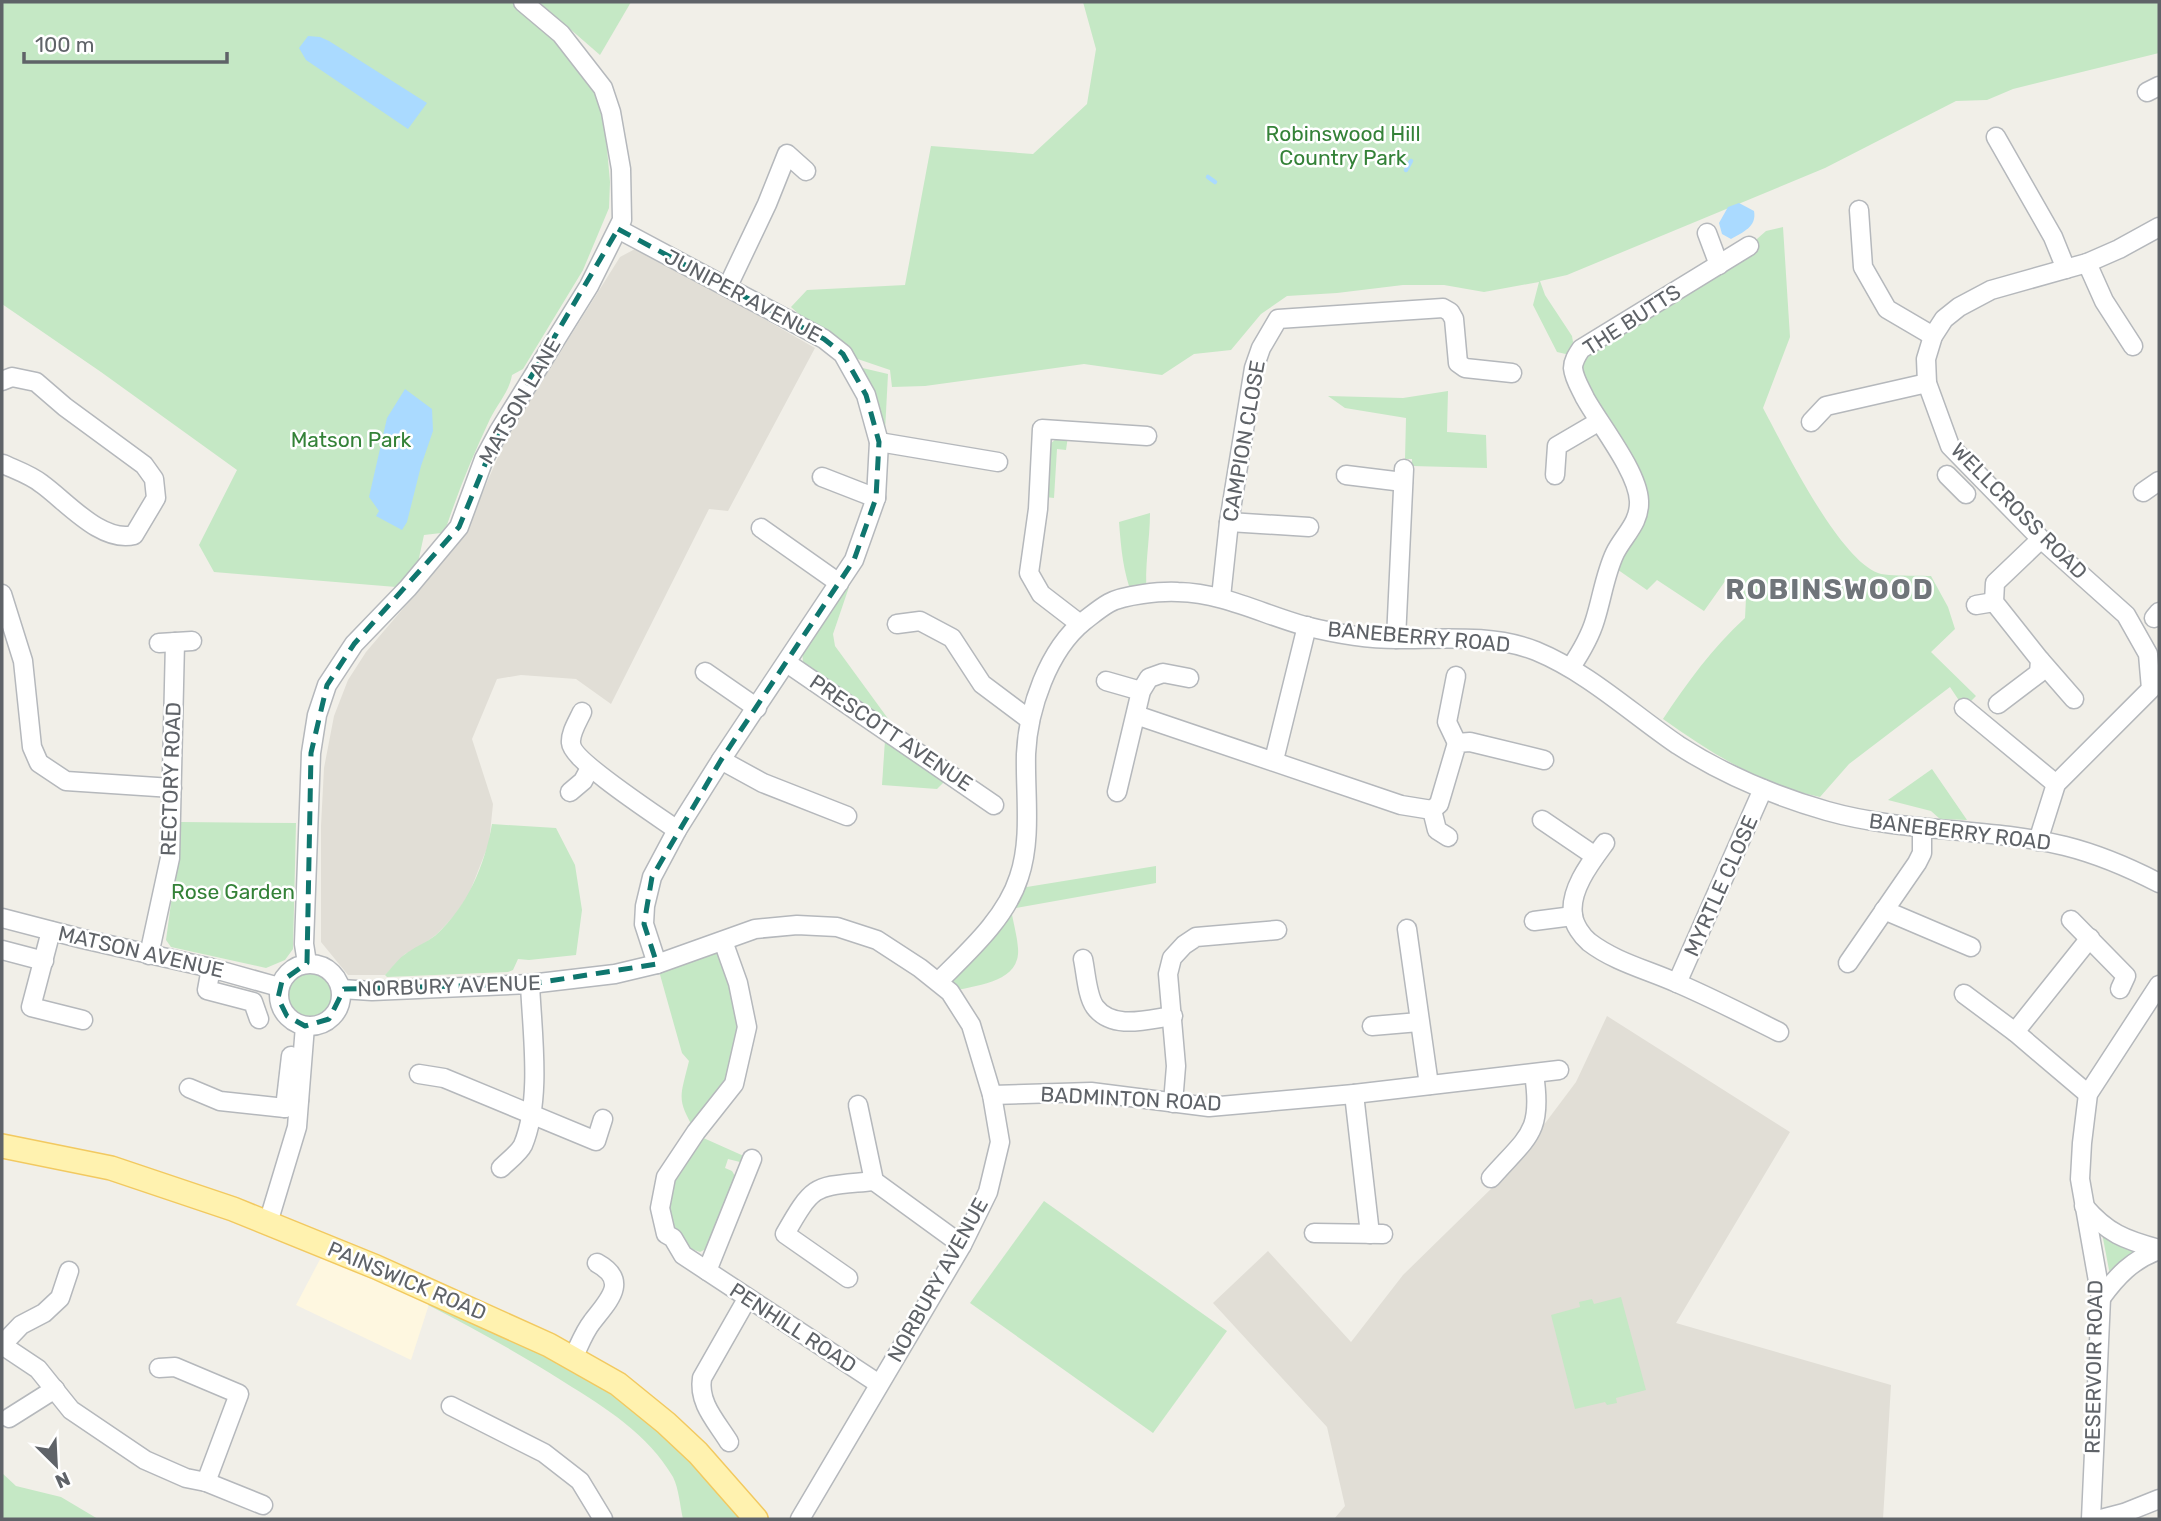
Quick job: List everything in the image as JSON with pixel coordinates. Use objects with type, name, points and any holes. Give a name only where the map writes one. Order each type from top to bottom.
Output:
[{"type":"main road","name":"PAINSWICK ROAD","points":[[2,1146],[111,1168],[268,1223],[396,1275],[573,1357],[618,1384],[666,1423],[698,1454],[756,1519]]},
{"type":"street","name":"MATSON LANE","points":[[307,963],[304,944],[311,753],[317,715],[327,685],[354,644],[408,587],[459,527],[484,459],[589,286],[618,229],[623,209],[621,169],[611,112],[603,88],[561,34],[523,2]]},
{"type":"street","points":[[1996,137],[2053,237],[2066,269]]},
{"type":"street","points":[[728,286],[763,201],[787,153],[806,171]]},
{"type":"street","points":[[1859,210],[1863,267],[1887,309],[1933,336]]},
{"type":"street","name":"WELLCROSS ROAD","points":[[2038,841],[2056,784],[2151,689],[2148,654],[2126,615],[2041,539],[1950,446],[1927,383],[1926,359],[1933,336],[1944,319],[1959,307],[1991,290],[2087,263],[2159,227]]},
{"type":"street","name":"JUNIPER AVENUE","points":[[618,229],[824,339],[842,354],[866,395],[878,442],[876,498],[854,560],[721,760],[677,830],[652,877],[644,924],[646,937],[657,964]]},
{"type":"street","points":[[1707,233],[1719,265]]},
{"type":"street","name":"THE BUTTS","points":[[1570,667],[1580,653],[1594,622],[1615,554],[1639,513],[1639,499],[1628,467],[1598,422],[1581,389],[1573,368],[1574,359],[1581,349],[1749,246]]},
{"type":"street","points":[[2087,263],[2104,301],[2133,346]]},
{"type":"street","name":"CAMPION CLOSE","points":[[1221,597],[1229,522],[1254,369],[1261,348],[1278,319],[1443,308],[1450,312],[1454,319],[1458,363],[1465,368],[1512,373]]},
{"type":"street","points":[[2,381],[12,377],[36,382],[65,407],[144,464],[154,479],[156,498],[134,536],[122,538],[100,530],[39,481],[3,464]]},
{"type":"street","points":[[1811,422],[1826,405],[1927,383]]},
{"type":"street","points":[[1555,475],[1557,446],[1598,422]]},
{"type":"street","points":[[1080,624],[1041,594],[1029,573],[1038,509],[1042,429],[1147,436]]},
{"type":"street","points":[[878,442],[998,462]]},
{"type":"street","points":[[1956,485],[1971,468]]},
{"type":"street","points":[[1346,476],[1403,476],[1396,639]]},
{"type":"street","points":[[822,477],[876,498]]},
{"type":"street","points":[[2143,492],[2159,481]]},
{"type":"street","points":[[1229,522],[1309,527]]},
{"type":"street","points":[[761,528],[839,583]]},
{"type":"street","points":[[2041,539],[1995,583],[1985,604],[2074,699]]},
{"type":"street","name":"BANEBERRY ROAD","points":[[939,981],[999,915],[1021,874],[1025,854],[1026,752],[1030,720],[1047,674],[1062,646],[1080,624],[1112,601],[1177,592],[1221,597],[1307,626],[1396,639],[1442,638],[1501,642],[1531,649],[1570,667],[1678,744],[1763,789],[1848,816],[1922,829],[2067,846],[2140,873],[2159,883]]},
{"type":"street","points":[[2,594],[23,661],[32,747],[39,763],[66,781],[172,788]]},
{"type":"street","points":[[897,624],[920,621],[952,638],[982,684],[1030,720]]},
{"type":"street","points":[[1274,760],[1307,626]]},
{"type":"street","name":"RECTORY ROAD","points":[[149,955],[170,858],[175,642]]},
{"type":"street","points":[[1998,704],[2039,673],[2039,660]]},
{"type":"street","name":"PRESCOTT AVENUE","points":[[787,663],[994,804]]},
{"type":"street","points":[[705,672],[757,708]]},
{"type":"street","points":[[1117,792],[1141,691],[1149,678],[1163,673],[1189,678]]},
{"type":"street","points":[[1136,715],[1401,805],[1432,810],[1439,804],[1457,743],[1447,722],[1456,676]]},
{"type":"street","points":[[1106,681],[1141,691]]},
{"type":"street","points":[[1964,708],[2056,784]]},
{"type":"street","points":[[582,712],[571,742],[573,751],[590,768],[677,830]]},
{"type":"street","points":[[1457,743],[1470,742],[1544,760]]},
{"type":"street","points":[[721,760],[763,783],[847,816]]},
{"type":"street","points":[[570,792],[583,781],[590,768]]},
{"type":"street","name":"MYRTLE CLOSE","points":[[1677,983],[1763,789]]},
{"type":"street","points":[[1432,810],[1437,831],[1448,837]]},
{"type":"street","points":[[1534,921],[1573,916],[1573,902],[1581,879],[1600,850],[1542,820]]},
{"type":"street","points":[[1848,963],[1917,863],[1922,853],[1922,829]]},
{"type":"street","points":[[1884,910],[1971,947]]},
{"type":"street","name":"MYRTLE CLOSE","points":[[1573,916],[1587,941],[1600,950],[1779,1030]]},
{"type":"street","name":"MATSON AVENUE","points":[[2,918],[279,987]]},
{"type":"street","points":[[2071,920],[2126,976],[2120,989]]},
{"type":"street","name":"NORBURY AVENUE","points":[[341,989],[372,991],[530,984],[592,978],[657,964],[755,929],[775,926],[837,928],[877,940],[939,981],[950,992],[971,1026],[992,1095],[1000,1143],[988,1192],[962,1245],[800,1519]]},
{"type":"street","points":[[1407,929],[1429,1085]]},
{"type":"street","points":[[1173,1103],[1176,1066],[1168,974],[1171,958],[1196,937],[1277,930]]},
{"type":"street","points":[[51,931],[32,1007],[83,1020]]},
{"type":"street","points":[[2015,1032],[2090,938]]},
{"type":"street","name":"PENHILL ROAD","points":[[723,941],[738,984],[747,1027],[734,1084],[696,1132],[666,1177],[660,1208],[666,1234],[673,1238],[683,1255],[879,1384]]},
{"type":"street","points":[[2,950],[44,961]]},
{"type":"street","points":[[1083,959],[1094,1006],[1108,1018],[1123,1022],[1173,1016]]},
{"type":"street","points":[[307,963],[320,965],[332,972],[341,989],[341,999],[337,1011],[329,1019],[319,1025],[305,1026],[287,1016],[278,998],[279,987],[288,972],[307,963]]},
{"type":"street","points":[[211,968],[202,989],[253,1002],[258,1019]]},
{"type":"street","points":[[501,1168],[522,1147],[530,1115],[534,1088],[530,984]]},
{"type":"street","name":"RESERVOIR ROAD","points":[[2091,1519],[2101,1298],[2079,1169],[2088,1094],[2159,985]]},
{"type":"street","points":[[1964,994],[2015,1032],[2088,1094]]},
{"type":"street","points":[[1372,1026],[1419,1022]]},
{"type":"street","points":[[292,1104],[305,1026]]},
{"type":"street","points":[[268,1223],[297,1126],[292,1104],[290,1056]]},
{"type":"street","name":"BADMINTON ROAD","points":[[992,1095],[1091,1092],[1209,1107],[1354,1094],[1559,1070]]},
{"type":"street","points":[[419,1074],[444,1078],[596,1141],[603,1119]]},
{"type":"street","points":[[1491,1178],[1530,1134],[1536,1121],[1538,1101],[1534,1074]]},
{"type":"street","points":[[189,1088],[220,1101],[292,1104]]},
{"type":"street","points":[[1314,1233],[1376,1234],[1354,1094]]},
{"type":"street","points":[[858,1105],[874,1181]]},
{"type":"street","name":"PENHILL ROAD","points":[[708,1271],[752,1159]]},
{"type":"street","points":[[848,1278],[785,1234],[811,1193],[824,1186],[874,1181],[962,1245]]},
{"type":"street","points":[[2084,1206],[2096,1220],[2114,1233],[2159,1250]]},
{"type":"street","points":[[2101,1298],[2121,1272],[2159,1250]]},
{"type":"street","points":[[573,1357],[590,1324],[607,1306],[614,1290],[613,1276],[608,1269],[597,1263]]},
{"type":"street","points":[[66,1271],[60,1298],[44,1313],[21,1325],[2,1345],[37,1368],[71,1410],[145,1460],[186,1478],[206,1482],[263,1505]]},
{"type":"street","points":[[729,1442],[706,1407],[700,1392],[702,1378],[747,1299]]},
{"type":"street","points":[[159,1368],[175,1367],[244,1394],[206,1482]]},
{"type":"street","points":[[9,1418],[55,1389]]},
{"type":"street","points":[[451,1406],[544,1453],[580,1481],[603,1519]]},
{"type":"street","points":[[2101,1519],[2159,1499]]},
{"type":"highlighted area","points":[[618,229],[824,339],[843,354],[866,395],[879,442],[876,498],[854,560],[721,760],[652,877],[644,924],[657,964],[530,984],[344,989],[329,1019],[305,1026],[287,1016],[278,998],[282,981],[307,963],[311,753],[327,685],[354,644],[459,527],[499,431]]},
{"type":"shaded area","points":[[635,249],[815,348],[728,511],[709,509],[611,704],[576,679],[521,675],[497,679],[472,739],[493,804],[489,843],[469,894],[455,915],[437,934],[405,954],[385,975],[348,975],[321,942],[321,826],[324,768],[334,716],[348,680],[366,652],[430,577],[468,525],[507,437],[620,257]]},
{"type":"shaded area","points":[[1607,1016],[1790,1132],[1676,1323],[1891,1385],[1883,1519],[1334,1519],[1345,1506],[1327,1427],[1213,1303],[1268,1251],[1351,1342],[1403,1275],[1495,1185],[1543,1126],[1576,1082]]},
{"type":"shaded area","points":[[327,1246],[433,1292],[411,1360],[296,1305]]},
{"type":"green space","name":"Matson Park","points":[[2,2],[519,2],[538,17],[592,84],[604,115],[610,182],[609,208],[583,270],[523,369],[512,375],[478,445],[447,525],[441,533],[424,535],[414,581],[408,588],[214,572],[199,545],[237,470],[2,304]]},
{"type":"green space","points":[[539,2],[631,2],[600,55]]},
{"type":"green space","name":"Robinswood Hill Country Park","points":[[1083,2],[2159,2],[2159,53],[2013,89],[1987,100],[1956,101],[1825,168],[1567,275],[1540,281],[1545,295],[1572,336],[1570,355],[1557,352],[1533,305],[1539,282],[1484,292],[1444,285],[1403,285],[1287,296],[1261,314],[1231,350],[1194,354],[1162,375],[1084,364],[925,386],[892,387],[890,370],[843,354],[791,307],[807,290],[905,285],[931,146],[1033,154],[1087,104],[1096,49]]},
{"type":"green space","points":[[1783,227],[1790,337],[1763,408],[1813,499],[1846,546],[1862,563],[1883,574],[1931,576],[1948,607],[1955,629],[1931,652],[1976,696],[1964,708],[1950,687],[1849,764],[1820,797],[1777,785],[1757,776],[1699,744],[1663,719],[1701,666],[1745,618],[1746,598],[1728,577],[1704,611],[1657,580],[1647,590],[1611,565],[1639,513],[1574,359],[1749,246],[1766,231]]},
{"type":"green space","points":[[854,366],[888,374],[885,431]]},
{"type":"green space","points":[[1448,391],[1447,432],[1486,435],[1487,468],[1412,466],[1412,459],[1405,459],[1406,418],[1345,408],[1328,396],[1403,398]]},
{"type":"green space","points":[[1068,436],[1066,450],[1057,449],[1054,498],[1045,497],[1050,444],[1056,439]]},
{"type":"green space","points":[[1150,513],[1147,595],[1133,597],[1125,570],[1119,522]]},
{"type":"green space","points":[[846,581],[849,587],[833,634],[835,646],[889,720],[924,749],[806,670],[802,649]]},
{"type":"green space","points":[[885,740],[944,782],[937,789],[882,785]]},
{"type":"green space","points":[[1932,769],[1967,820],[1940,819],[1931,811],[1888,800]]},
{"type":"green space","name":"Rose Garden","points":[[181,822],[296,823],[293,949],[285,960],[266,968],[171,947],[166,940]]},
{"type":"green space","points":[[492,824],[556,828],[575,865],[582,910],[576,955],[518,959],[513,970],[508,972],[387,977],[385,975],[401,957],[436,935],[457,912],[485,855]]},
{"type":"green space","points":[[1156,866],[1156,883],[1011,909],[1018,948],[1017,960],[1012,969],[995,981],[950,992],[939,981],[1015,889]]},
{"type":"green space","points":[[723,941],[747,1027],[734,1084],[696,1132],[685,1112],[682,1098],[689,1061],[682,1053],[657,964]]},
{"type":"green space","points":[[310,973],[319,974],[326,979],[331,986],[331,1004],[326,1011],[319,1016],[310,1017],[301,1016],[294,1011],[289,1004],[288,995],[289,986],[294,979],[301,974]]},
{"type":"green space","points":[[699,1136],[746,1157],[740,1162],[728,1159],[725,1168],[735,1176],[706,1249],[700,1252],[689,1248],[672,1223],[668,1188]]},
{"type":"green space","points":[[1044,1201],[1227,1331],[1153,1433],[970,1303]]},
{"type":"green space","points":[[2102,1233],[2137,1250],[2111,1274],[2109,1270]]},
{"type":"green space","points":[[433,1292],[600,1373],[756,1519],[683,1519],[673,1477],[639,1435],[610,1412],[547,1372],[428,1305]]},
{"type":"green space","points":[[1621,1297],[1646,1390],[1616,1398],[1617,1403],[1607,1405],[1605,1402],[1575,1409],[1551,1315],[1580,1307],[1579,1302],[1592,1299],[1594,1304]]},
{"type":"green space","points":[[2,1473],[16,1486],[61,1497],[98,1519],[2,1519]]},
{"type":"water","points":[[308,36],[329,41],[427,103],[408,129],[306,60],[299,48]]},
{"type":"water","points":[[1739,203],[1754,211],[1754,217],[1748,228],[1731,239],[1722,234],[1719,223],[1728,207]]},
{"type":"water","points":[[405,389],[432,409],[433,431],[407,522],[402,530],[376,516],[379,511],[369,497],[387,418]]},
{"type":"waterway","points":[[1406,170],[1411,161]]},
{"type":"waterway","points":[[1208,177],[1215,182]]},
{"type":"district","name":"ROBINSWOOD","points":[[1830,589]]}]
